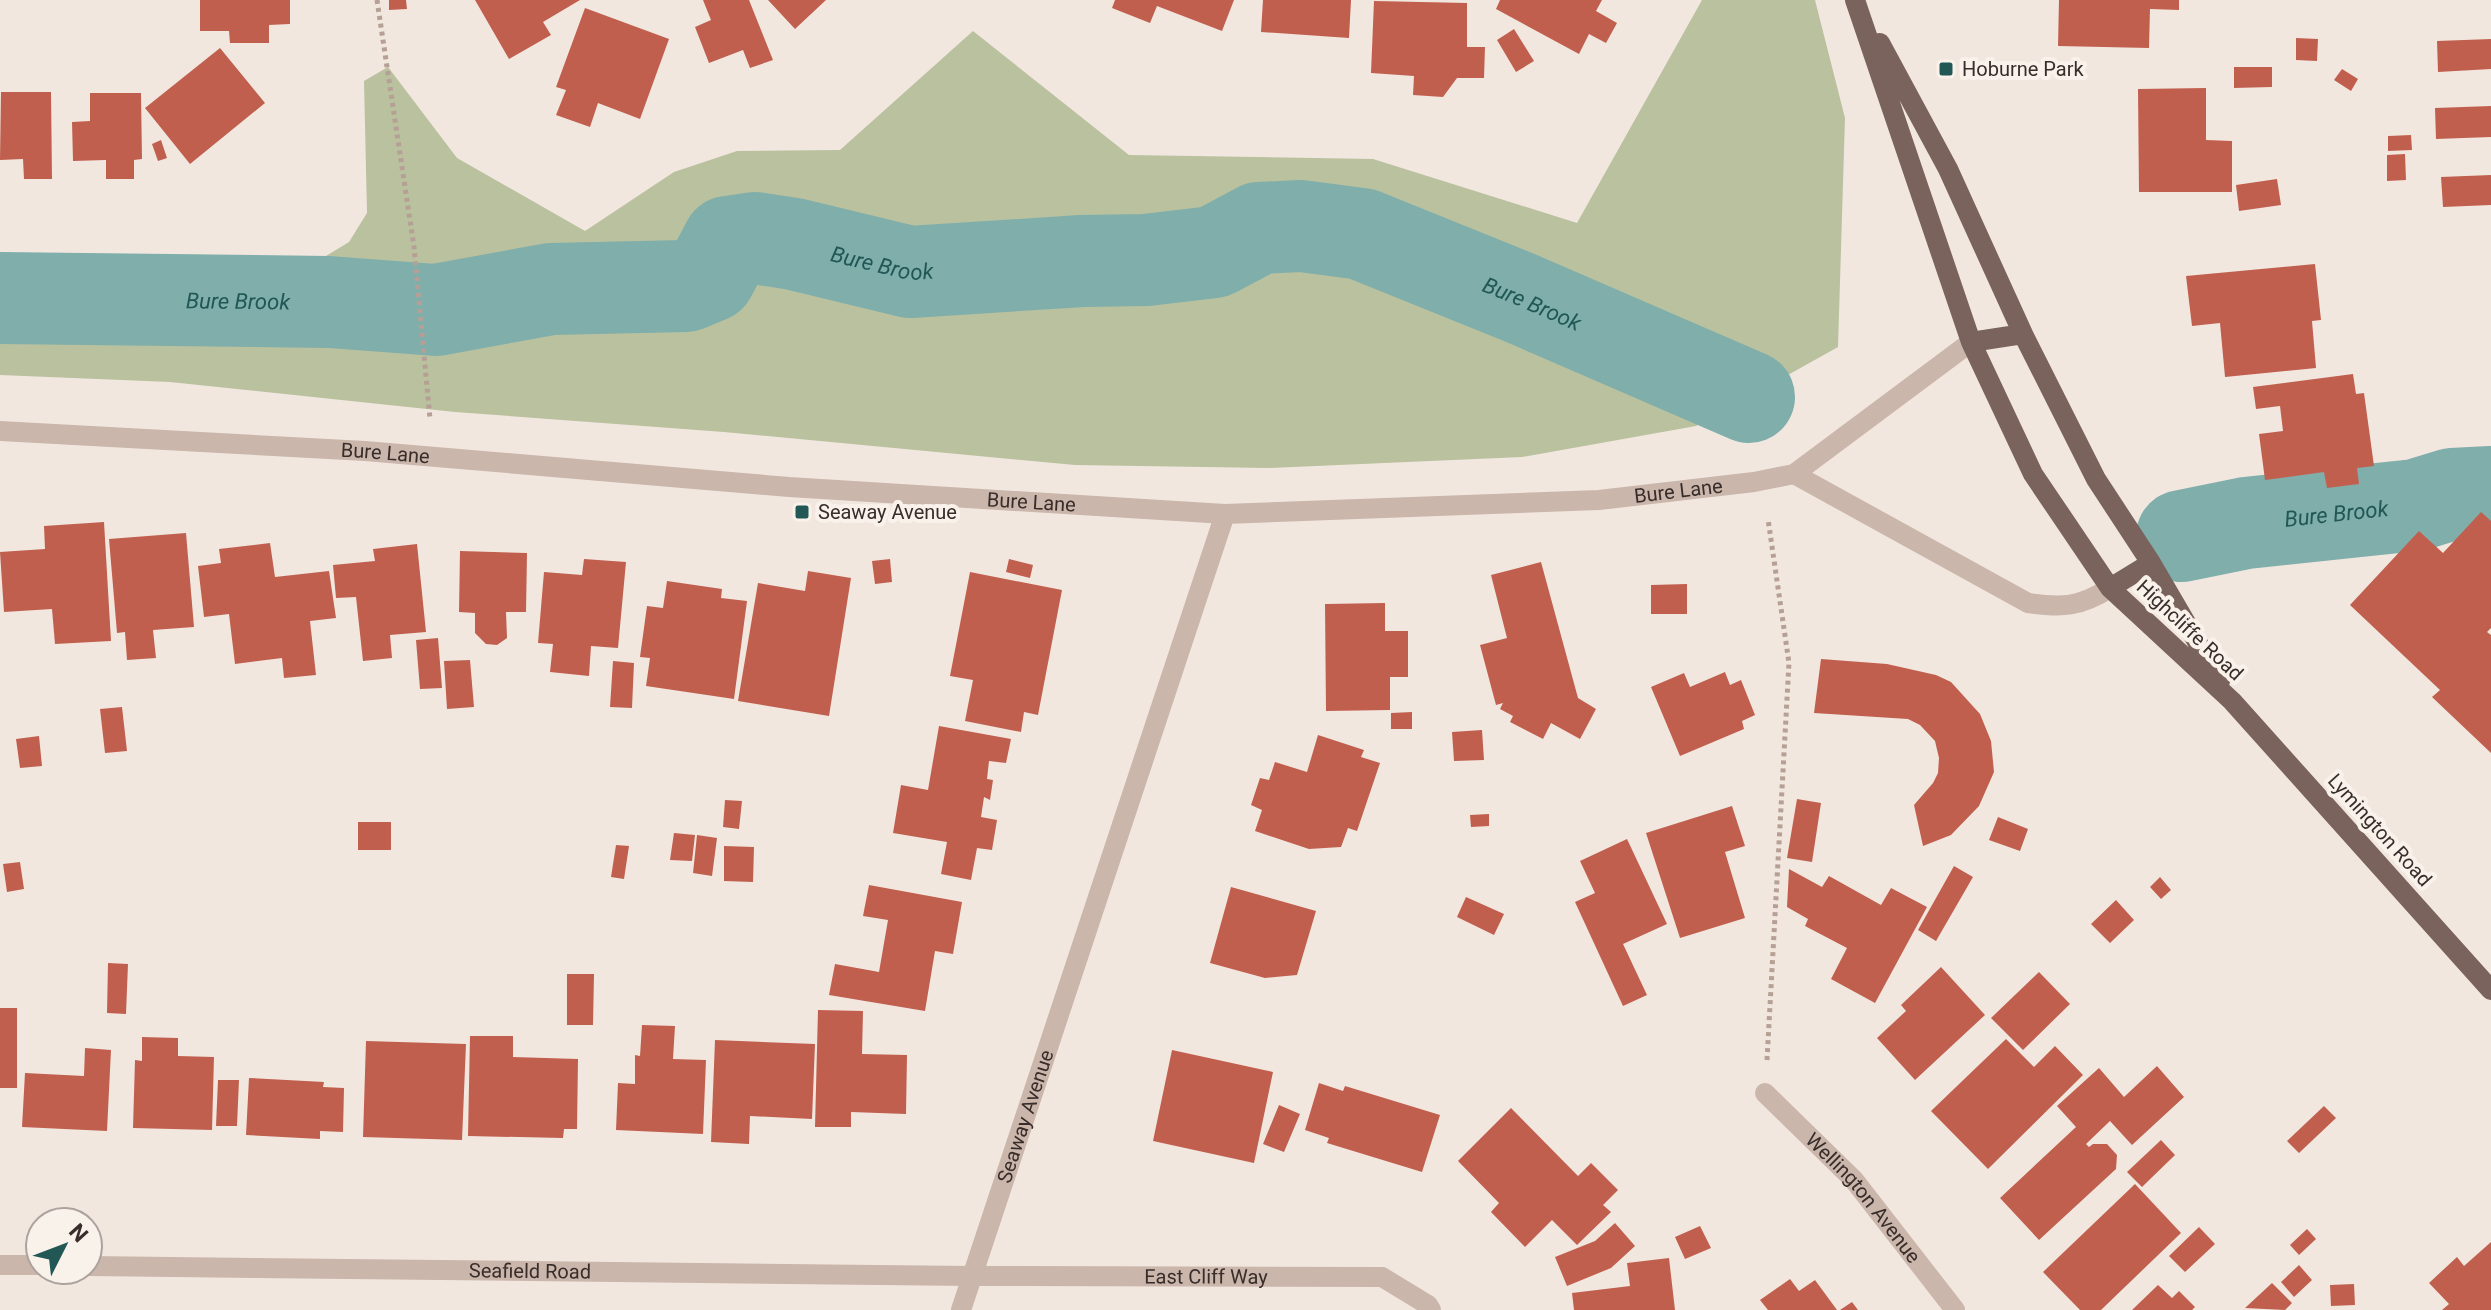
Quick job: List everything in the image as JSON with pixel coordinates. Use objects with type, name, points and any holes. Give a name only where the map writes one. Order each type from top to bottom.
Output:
[{"type":"main road","name":"Highcliffe Road","points":[[1856,0],[1948,169],[2023,334],[2096,479],[2151,563],[2232,701]]},
{"type":"main road","name":"Highcliffe Road","points":[[1856,0],[1971,342],[2033,474],[2110,588],[2232,701]]},
{"type":"main road","points":[[1971,342],[2023,334]]},
{"type":"main road","points":[[2110,588],[2151,563]]},
{"type":"main road","name":"Lymington Road","points":[[2232,701],[2491,990]]},
{"type":"street","name":"Bure Lane","points":[[0,431],[365,451],[789,487],[1225,514],[1599,500],[1754,482],[1794,474],[1971,342]]},
{"type":"street","points":[[1794,474],[2028,603],[2058,607],[2083,603],[2110,588]]},
{"type":"street","name":"Seaway Avenue","points":[[961,1310],[1225,514]]},
{"type":"street","name":"Wellington Avenue","points":[[1765,1093],[1854,1180],[1955,1310]]},
{"type":"street","points":[[0,1265],[24,1265]]},
{"type":"street","name":"Seafield Road","points":[[104,1266],[971,1276]]},
{"type":"street","name":"East Cliff Way","points":[[971,1276],[1382,1277],[1428,1305],[1431,1310]]},
{"type":"path","points":[[377,0],[414,247],[430,425]]},
{"type":"path","points":[[1765,1093],[1789,663],[1768,519]]},
{"type":"green space","points":[[1702,0],[1815,0],[1845,118],[1838,347],[1696,426],[1522,457],[1268,468],[1075,465],[724,432],[455,412],[170,382],[0,375],[0,274],[223,281],[293,276],[349,242],[367,213],[364,81],[388,67],[457,158],[585,231],[674,172],[737,151],[840,150],[973,31],[1129,155],[1373,159],[1577,223]]},
{"type":"building","points":[[200,0],[290,0],[290,24],[269,25],[269,43],[230,43],[229,31],[200,31]]},
{"type":"building","points":[[389,0],[406,0],[407,9],[389,10]]},
{"type":"building","points":[[475,0],[580,0],[543,22],[551,35],[509,59]]},
{"type":"building","points":[[703,0],[749,0],[773,60],[750,68],[743,50],[709,63],[695,27],[711,20]]},
{"type":"building","points":[[768,0],[826,0],[795,29]]},
{"type":"building","points":[[1115,0],[1234,0],[1222,31],[1157,6],[1150,23],[1112,8]]},
{"type":"building","points":[[1263,0],[1351,0],[1349,38],[1261,32]]},
{"type":"building","points":[[1500,0],[1602,0],[1596,11],[1617,23],[1606,43],[1589,34],[1579,54],[1496,9]]},
{"type":"building","points":[[2059,0],[2179,0],[2179,10],[2150,9],[2149,48],[2058,46]]},
{"type":"building","points":[[1374,1],[1467,3],[1467,47],[1485,47],[1484,78],[1457,78],[1443,97],[1413,95],[1414,76],[1371,73]]},
{"type":"building","points":[[585,8],[669,39],[640,119],[598,103],[590,127],[556,115],[566,90],[556,87]]},
{"type":"building","points":[[1514,29],[1534,61],[1516,72],[1497,40]]},
{"type":"building","points":[[2296,38],[2318,39],[2317,61],[2296,60]]},
{"type":"building","points":[[2491,39],[2491,69],[2438,72],[2437,41]]},
{"type":"building","points":[[220,48],[265,103],[190,164],[145,108]]},
{"type":"building","points":[[2234,67],[2272,67],[2272,87],[2234,88]]},
{"type":"building","points":[[2342,69],[2358,79],[2351,91],[2334,80]]},
{"type":"building","points":[[2206,88],[2206,140],[2232,141],[2232,192],[2139,192],[2138,89]]},
{"type":"building","points":[[1,92],[51,92],[52,179],[24,179],[23,159],[0,160]]},
{"type":"building","points":[[90,93],[141,93],[142,159],[134,160],[134,179],[106,179],[106,160],[73,161],[72,122],[90,121]]},
{"type":"building","points":[[2491,106],[2491,137],[2436,139],[2435,108]]},
{"type":"building","points":[[2411,135],[2412,150],[2388,151],[2388,136]]},
{"type":"building","points":[[161,140],[167,158],[158,161],[152,144]]},
{"type":"building","points":[[2405,154],[2406,180],[2387,181],[2387,155]]},
{"type":"building","points":[[2491,175],[2491,205],[2443,207],[2441,177]]},
{"type":"building","points":[[2277,179],[2281,205],[2239,211],[2236,185]]},
{"type":"building","points":[[2315,264],[2321,320],[2312,321],[2316,368],[2225,377],[2220,323],[2192,326],[2186,276]]},
{"type":"building","points":[[2353,374],[2356,394],[2364,393],[2374,466],[2357,468],[2359,484],[2327,488],[2324,472],[2265,480],[2259,434],[2283,431],[2280,406],[2256,409],[2253,387]]},
{"type":"building","points":[[2481,512],[2491,521],[2491,628],[2487,632],[2491,635],[2491,753],[2432,697],[2440,690],[2350,605],[2419,531],[2443,553]]},
{"type":"building","points":[[104,522],[111,641],[55,644],[52,609],[4,612],[0,552],[45,549],[44,526]]},
{"type":"building","points":[[186,533],[194,627],[153,630],[156,658],[127,660],[125,632],[117,633],[109,539]]},
{"type":"building","points":[[270,543],[275,577],[329,571],[336,618],[310,621],[316,675],[284,678],[282,658],[235,664],[229,614],[204,617],[198,566],[221,563],[219,549]]},
{"type":"building","points":[[417,544],[426,632],[390,635],[392,658],[363,661],[356,597],[336,598],[333,565],[375,561],[373,549]]},
{"type":"building","points":[[460,551],[527,553],[526,612],[506,612],[507,638],[497,645],[486,644],[475,633],[475,613],[459,612]]},
{"type":"building","points":[[584,559],[626,562],[618,648],[591,646],[589,676],[550,672],[553,644],[538,643],[544,572],[582,575]]},
{"type":"building","points":[[890,559],[892,582],[875,584],[872,561]]},
{"type":"building","points":[[1009,559],[1033,565],[1030,578],[1006,572]]},
{"type":"building","points":[[1541,562],[1578,698],[1596,709],[1580,739],[1551,723],[1543,739],[1510,722],[1513,716],[1500,709],[1503,703],[1496,705],[1480,645],[1507,638],[1491,575]]},
{"type":"building","points":[[808,571],[851,578],[829,716],[738,701],[758,583],[805,591]]},
{"type":"building","points":[[970,572],[1062,590],[1038,715],[1024,712],[1021,732],[965,721],[973,680],[950,676]]},
{"type":"building","points":[[667,581],[722,589],[721,598],[747,601],[734,699],[646,686],[650,658],[640,657],[647,606],[663,608]]},
{"type":"building","points":[[1687,584],[1687,614],[1651,614],[1651,585]]},
{"type":"building","points":[[1385,603],[1385,631],[1408,631],[1408,677],[1390,677],[1390,710],[1326,711],[1325,604]]},
{"type":"building","points":[[438,638],[442,688],[420,689],[416,640]]},
{"type":"building","points":[[1821,659],[1887,664],[1936,675],[1951,682],[1980,714],[1991,741],[1994,772],[1979,806],[1951,835],[1923,846],[1914,805],[1938,773],[1935,741],[1920,725],[1908,719],[1814,713]]},
{"type":"building","points":[[470,660],[474,707],[447,709],[444,661]]},
{"type":"building","points":[[613,661],[634,663],[632,708],[610,707]]},
{"type":"building","points":[[1725,672],[1730,685],[1741,680],[1755,715],[1742,721],[1744,729],[1680,756],[1651,687],[1684,673],[1690,687]]},
{"type":"building","points":[[122,707],[127,751],[105,753],[100,709]]},
{"type":"building","points":[[1412,712],[1412,729],[1391,729],[1391,713]]},
{"type":"building","points":[[939,726],[1011,739],[1006,763],[989,761],[987,779],[993,780],[990,800],[984,797],[981,817],[997,820],[992,850],[977,848],[971,880],[941,874],[947,842],[893,833],[901,785],[928,790]]},
{"type":"building","points":[[1482,730],[1484,760],[1454,761],[1452,732]]},
{"type":"building","points":[[1318,735],[1364,750],[1361,757],[1380,763],[1357,831],[1348,828],[1341,847],[1309,849],[1255,831],[1262,810],[1251,805],[1260,778],[1269,780],[1275,762],[1307,772]]},
{"type":"building","points":[[39,736],[42,766],[20,768],[16,739]]},
{"type":"building","points":[[1797,799],[1821,803],[1812,862],[1787,858]]},
{"type":"building","points":[[725,800],[742,801],[739,829],[723,827]]},
{"type":"building","points":[[1732,806],[1745,846],[1725,852],[1745,918],[1680,938],[1646,833]]},
{"type":"building","points":[[1489,814],[1489,826],[1471,827],[1470,815]]},
{"type":"building","points":[[1998,817],[2028,829],[2020,851],[1989,840]]},
{"type":"building","points":[[358,822],[391,822],[391,850],[358,850]]},
{"type":"building","points":[[674,833],[695,835],[692,861],[670,860]]},
{"type":"building","points":[[697,835],[717,838],[712,876],[693,873]]},
{"type":"building","points":[[1627,839],[1667,924],[1623,944],[1647,995],[1623,1006],[1575,902],[1595,893],[1580,861]]},
{"type":"building","points":[[616,845],[629,846],[624,879],[611,877]]},
{"type":"building","points":[[724,846],[754,847],[753,882],[724,881]]},
{"type":"building","points":[[20,862],[24,889],[7,892],[3,864]]},
{"type":"building","points":[[1954,866],[1973,877],[1936,941],[1918,930]]},
{"type":"building","points":[[1789,869],[1822,887],[1829,876],[1881,905],[1891,888],[1927,907],[1875,1003],[1831,979],[1847,948],[1805,926],[1808,919],[1787,907]]},
{"type":"building","points":[[2160,877],[2171,890],[2161,899],[2150,887]]},
{"type":"building","points":[[869,885],[962,902],[953,954],[935,951],[925,1011],[829,995],[835,964],[879,972],[888,920],[863,916]]},
{"type":"building","points":[[1231,887],[1316,911],[1297,975],[1265,978],[1210,963]]},
{"type":"building","points":[[1466,897],[1504,914],[1494,935],[1457,917]]},
{"type":"building","points":[[2116,900],[2134,920],[2110,943],[2091,924]]},
{"type":"building","points":[[108,963],[128,964],[126,1014],[107,1013]]},
{"type":"building","points":[[1941,967],[1985,1015],[1915,1080],[1877,1038],[1906,1011],[1901,1005]]},
{"type":"building","points":[[2039,972],[2070,1004],[2023,1050],[1991,1018]]},
{"type":"building","points":[[567,974],[594,974],[593,1025],[567,1025]]},
{"type":"building","points":[[0,1008],[17,1008],[17,1088],[0,1088]]},
{"type":"building","points":[[818,1010],[863,1011],[862,1054],[907,1055],[906,1114],[851,1112],[851,1127],[815,1127]]},
{"type":"building","points":[[642,1025],[675,1026],[673,1059],[706,1060],[703,1134],[616,1130],[618,1083],[635,1084],[635,1055],[640,1056]]},
{"type":"building","points":[[470,1036],[513,1036],[513,1057],[578,1059],[577,1129],[564,1129],[563,1138],[468,1136]]},
{"type":"building","points":[[142,1037],[178,1038],[178,1056],[214,1057],[212,1130],[133,1128],[135,1060],[142,1061]]},
{"type":"building","points":[[2006,1039],[2034,1067],[2055,1046],[2083,1075],[1988,1169],[1931,1111]]},
{"type":"building","points":[[715,1040],[815,1044],[812,1119],[750,1116],[749,1144],[711,1142]]},
{"type":"building","points":[[366,1041],[466,1044],[462,1140],[363,1137]]},
{"type":"building","points":[[85,1048],[111,1050],[107,1131],[22,1127],[25,1073],[84,1076]]},
{"type":"building","points":[[1172,1050],[1273,1072],[1254,1163],[1153,1141]]},
{"type":"building","points":[[2157,1066],[2184,1097],[2132,1145],[2110,1121],[2086,1144],[2089,1147],[2107,1144],[2117,1155],[2116,1169],[2039,1240],[2000,1198],[2076,1127],[2057,1106],[2099,1068],[2124,1097]]},
{"type":"building","points":[[249,1078],[324,1082],[323,1087],[344,1088],[343,1132],[320,1131],[320,1139],[246,1135]]},
{"type":"building","points":[[218,1080],[239,1080],[237,1126],[216,1126]]},
{"type":"building","points":[[1319,1083],[1343,1091],[1345,1086],[1440,1115],[1422,1172],[1327,1143],[1329,1138],[1305,1130]]},
{"type":"building","points":[[1279,1105],[1300,1114],[1284,1152],[1263,1144]]},
{"type":"building","points":[[2324,1106],[2336,1118],[2299,1153],[2287,1141]]},
{"type":"building","points":[[1511,1108],[1578,1176],[1591,1163],[1618,1190],[1603,1205],[1611,1212],[1577,1245],[1552,1220],[1525,1247],[1491,1212],[1499,1203],[1458,1161]]},
{"type":"building","points":[[2161,1140],[2175,1155],[2142,1187],[2127,1172]]},
{"type":"building","points":[[2135,1184],[2181,1233],[2101,1310],[2080,1310],[2043,1272]]},
{"type":"building","points":[[1615,1223],[1635,1246],[1611,1268],[1567,1286],[1555,1257],[1595,1241]]},
{"type":"building","points":[[1700,1226],[1711,1248],[1685,1259],[1675,1237]]},
{"type":"building","points":[[2199,1227],[2215,1244],[2185,1272],[2169,1256]]},
{"type":"building","points":[[2307,1229],[2316,1239],[2299,1255],[2290,1245]]},
{"type":"building","points":[[2491,1242],[2491,1310],[2442,1310],[2449,1304],[2429,1283],[2457,1257],[2464,1266]]},
{"type":"building","points":[[1669,1258],[1675,1310],[1574,1310],[1572,1293],[1630,1286],[1627,1263]]},
{"type":"building","points":[[2299,1265],[2312,1280],[2294,1297],[2281,1282]]},
{"type":"building","points":[[1790,1279],[1799,1291],[1815,1280],[1837,1310],[1768,1310],[1760,1300]]},
{"type":"building","points":[[2272,1283],[2292,1303],[2285,1310],[2245,1308]]},
{"type":"building","points":[[2354,1284],[2355,1305],[2331,1306],[2330,1285]]},
{"type":"building","points":[[2158,1285],[2172,1298],[2179,1291],[2195,1307],[2192,1310],[2132,1310]]},
{"type":"building","points":[[1852,1302],[1858,1310],[1840,1310]]},
{"type":"waterway","name":"Bure Brook","points":[[0,298],[329,302],[436,310],[551,289],[686,286],[710,276],[728,242],[755,238],[794,244],[910,272],[1146,260],[1214,252],[1259,228],[1301,226],[1362,234],[1518,297],[1749,397]]},
{"type":"waterway","name":"Bure Brook","points":[[2182,536],[2246,523],[2416,505],[2452,494],[2491,492]]},
{"type":"place","name":"Hoburne Park","points":[[1946,69]]},
{"type":"place","name":"Seaway Avenue","points":[[802,512]]}]
